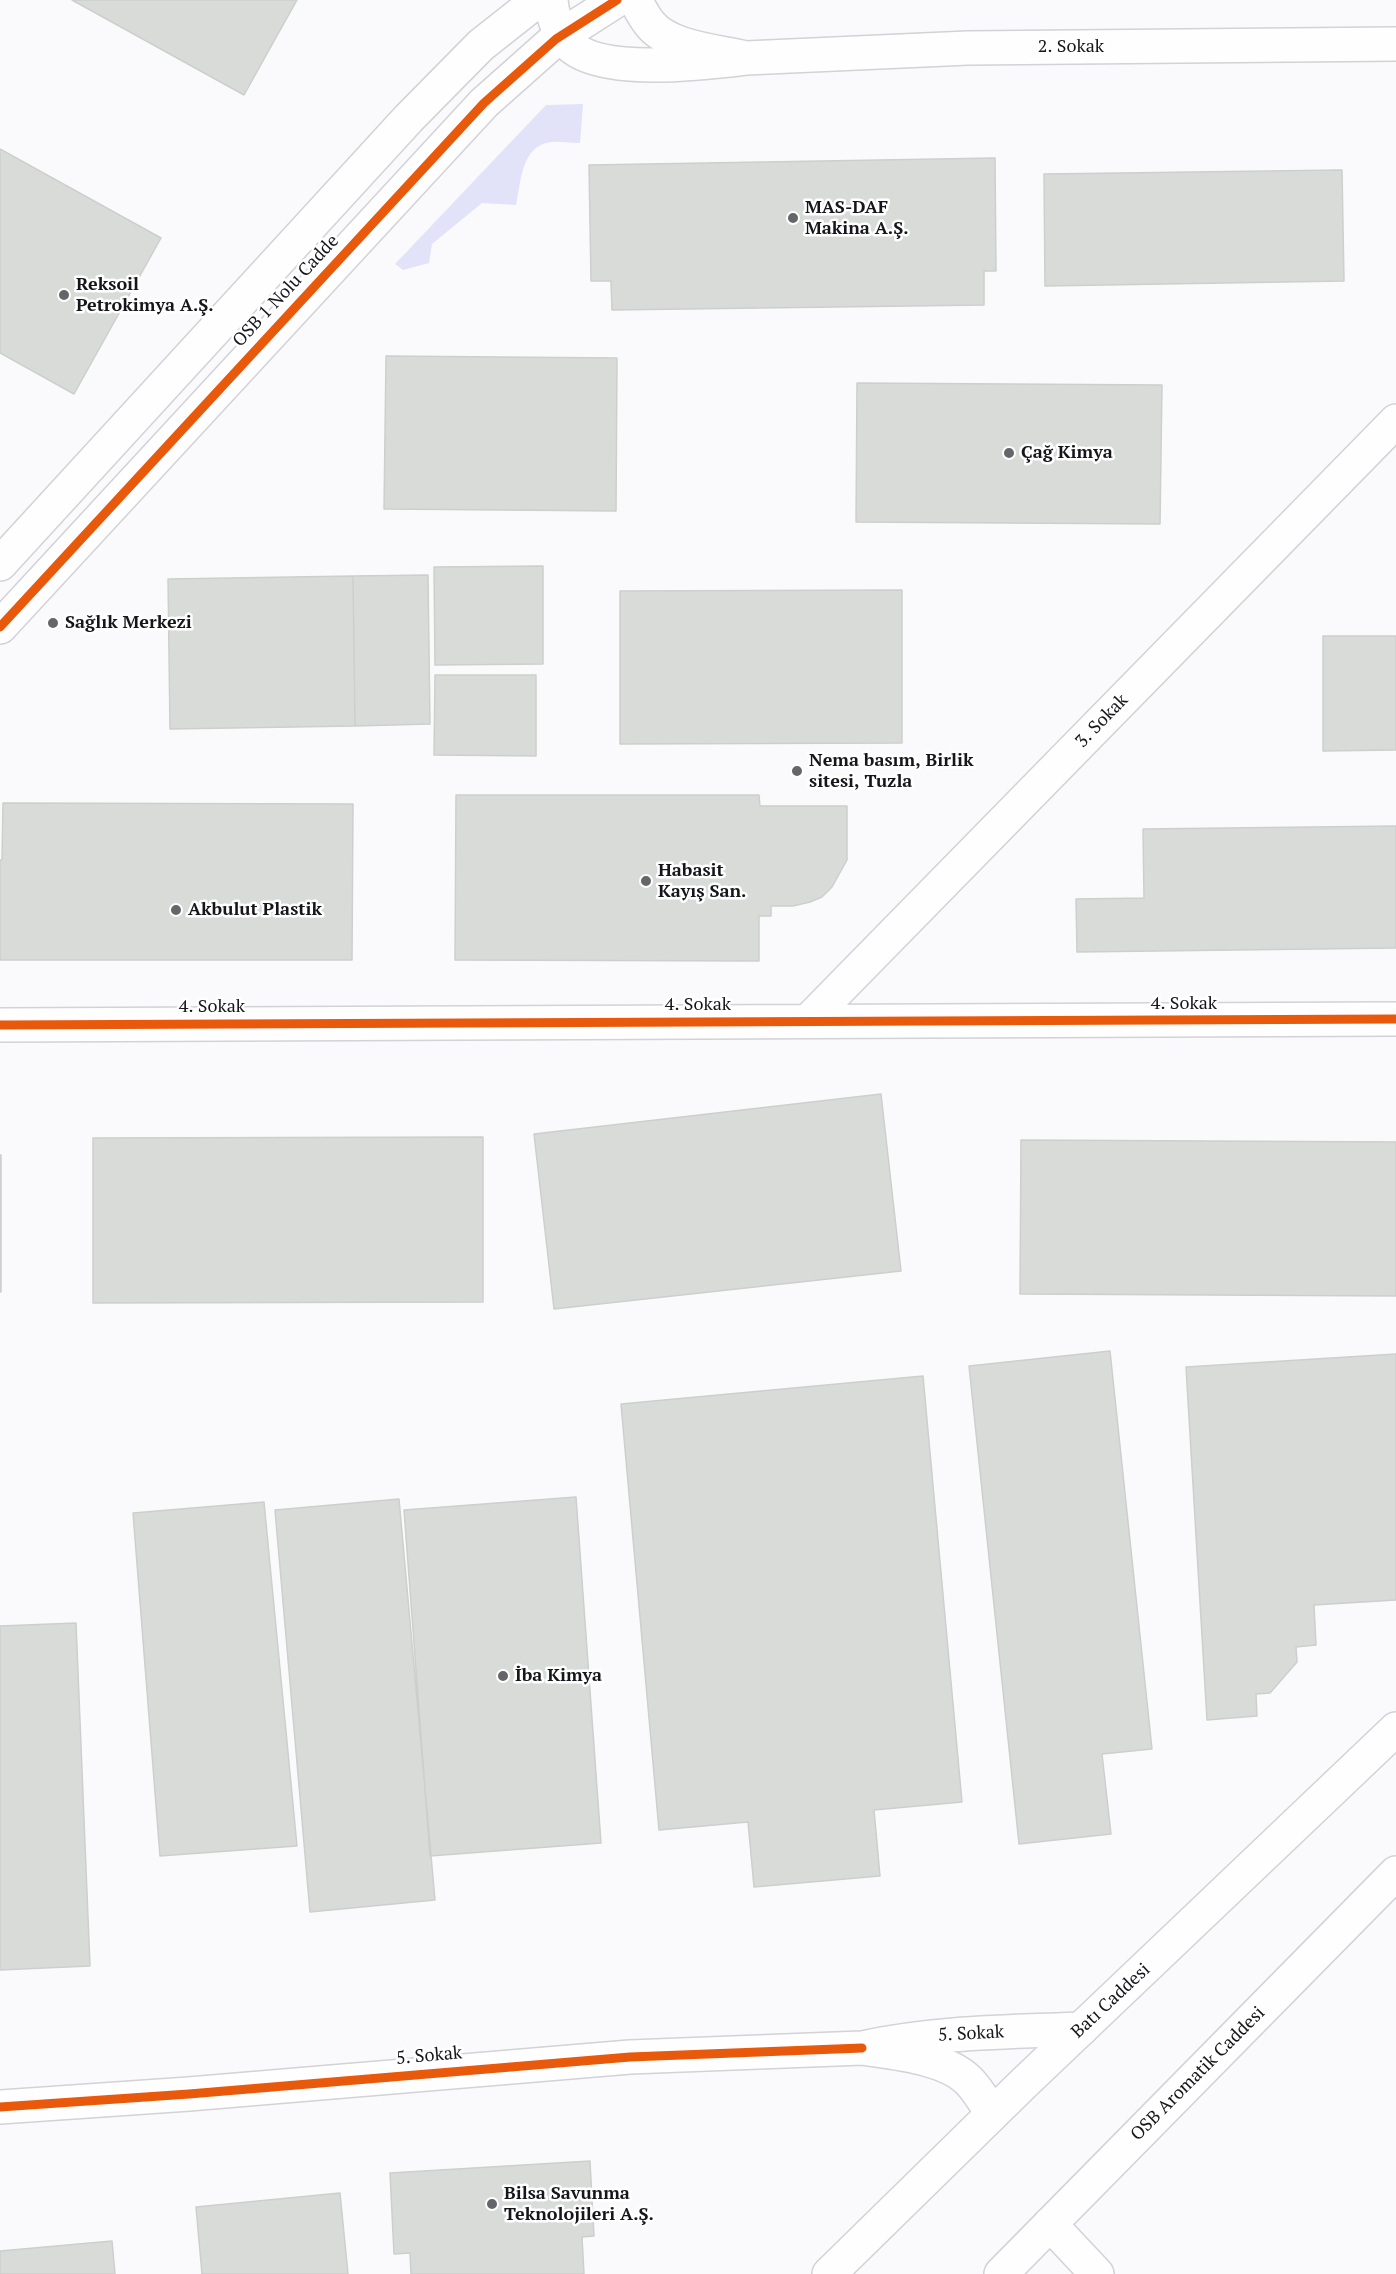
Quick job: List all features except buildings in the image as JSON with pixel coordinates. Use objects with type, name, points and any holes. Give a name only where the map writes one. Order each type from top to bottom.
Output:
[{"type":"street","name":"OSB 1 Nolu Cadde","points":[[0,564],[409,118],[481,45],[538,0]]},
{"type":"street","name":"2. Sokak","points":[[551,0],[554,16],[568,43],[579,51],[602,60],[629,63],[696,65],[746,58],[968,48],[1396,44]]},
{"type":"street","name":"OSB 1 Nolu Cadde","points":[[0,627],[484,103],[528,62],[563,35],[617,0]]},
{"type":"street","name":"2. Sokak","points":[[635,0],[650,24],[662,35],[677,42],[746,58]]},
{"type":"street","name":"3. Sokak","points":[[808,1021],[1396,421]]},
{"type":"street","name":"4. Sokak","points":[[0,1025],[1396,1019]]},
{"type":"street","name":"Batı Caddesi","points":[[829,2274],[992,2114],[1396,1729]]},
{"type":"street","name":"OSB Aromatik Caddesi","points":[[1001,2274],[1396,1873]]},
{"type":"street","name":"5. Sokak","points":[[0,2106],[189,2094],[630,2057],[862,2048],[901,2039],[956,2034],[1082,2029]]},
{"type":"street","name":"5. Sokak","points":[[862,2048],[914,2057],[953,2070],[968,2079],[992,2114]]},
{"type":"street","points":[[1050,2224],[1097,2274]]},
{"type":"shaded area","points":[[583,104],[580,143],[551,142],[534,150],[524,166],[516,205],[482,203],[432,244],[429,263],[403,270],[395,264],[546,105]]},
{"type":"cycle path","points":[[0,627],[484,103],[556,39],[617,0]]},
{"type":"cycle path","points":[[0,1025],[1396,1019]]},
{"type":"cycle path","points":[[0,2107],[189,2094],[630,2057],[862,2048]]},
{"type":"place","name":"MAS-DAF Makina A.Ş.","points":[[793,218]]},
{"type":"place","name":"Reksoil Petrokimya A.Ş.","points":[[64,295]]},
{"type":"place","name":"Çağ Kimya","points":[[1009,453]]},
{"type":"place","name":"Sağlık Merkezi","points":[[53,623]]},
{"type":"place","name":"Nema basım, Birlik sitesi, Tuzla","points":[[797,771]]},
{"type":"place","name":"Habasit Kayış San.","points":[[646,881]]},
{"type":"place","name":"Akbulut Plastik","points":[[176,910]]},
{"type":"place","name":"İba Kimya","points":[[503,1676]]},
{"type":"place","name":"Bilsa Savunma Teknolojileri A.Ş.","points":[[492,2204]]}]
